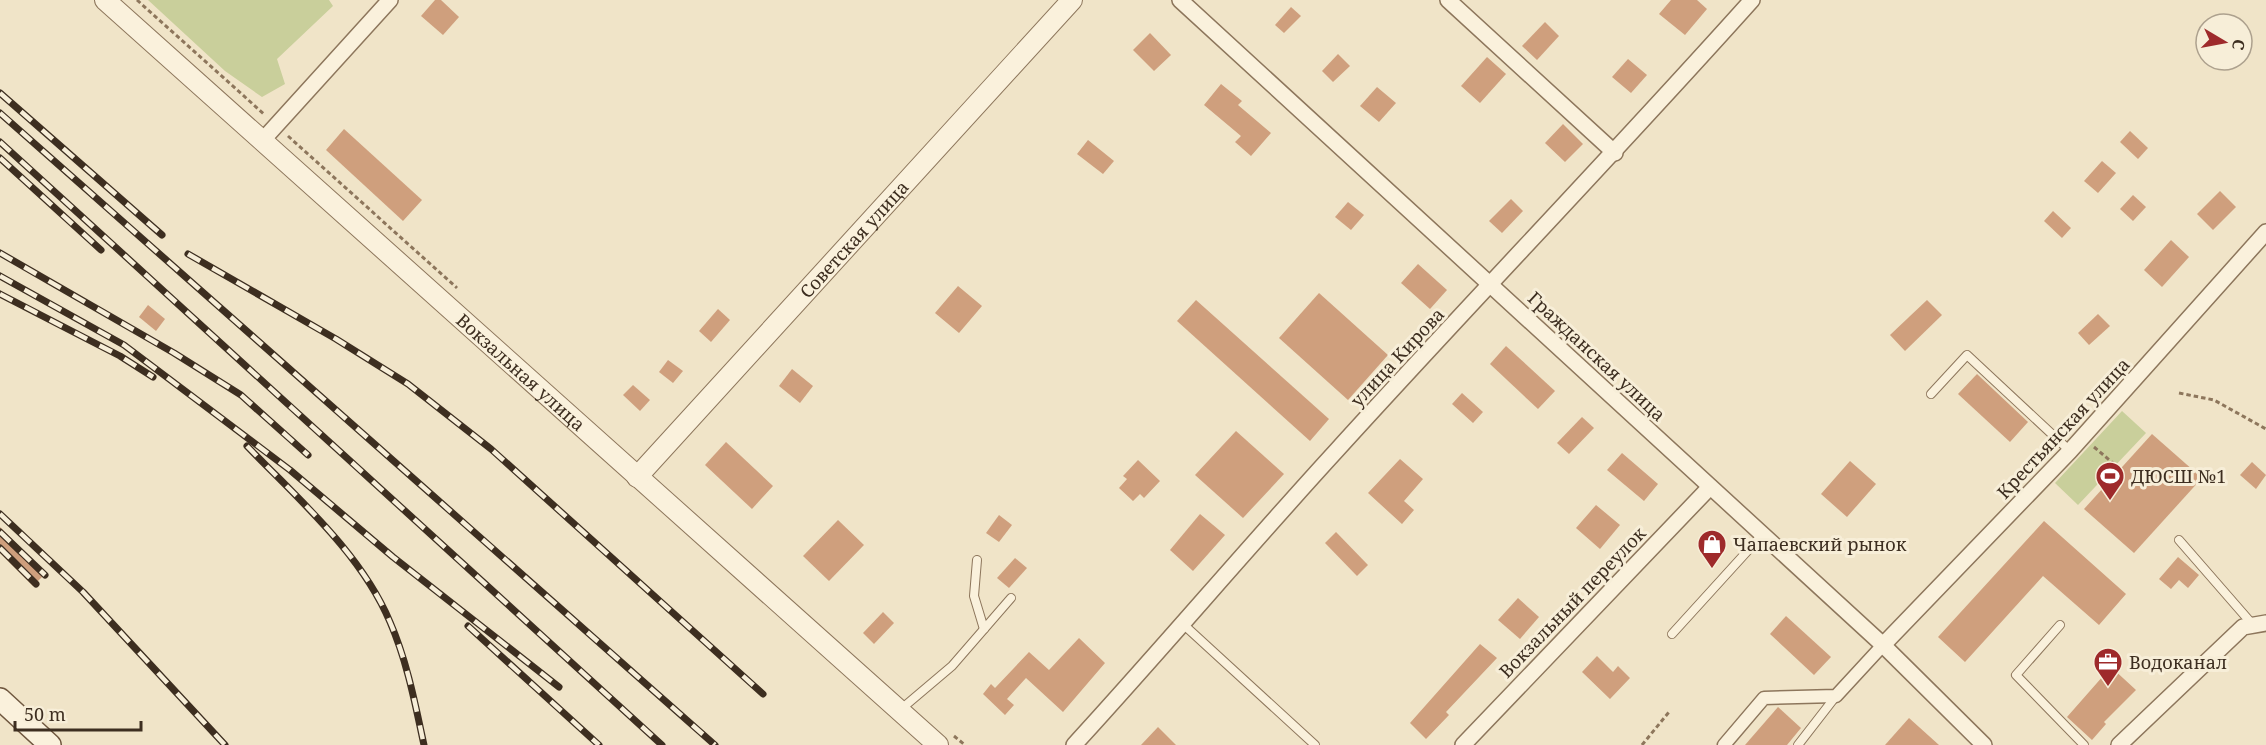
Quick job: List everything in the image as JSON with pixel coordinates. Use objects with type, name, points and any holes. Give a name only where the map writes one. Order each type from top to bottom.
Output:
[{"type":"main road","points":[[0,699],[50,745]]},
{"type":"street","name":"Вокзальная улица","points":[[105,0],[938,745]]},
{"type":"street","points":[[262,141],[390,0]]},
{"type":"street","name":"Советская улица","points":[[637,477],[1072,0]]},
{"type":"street","name":"Гражданская улица","points":[[1180,0],[1883,645],[1984,745]]},
{"type":"street","points":[[1448,0],[1616,153]]},
{"type":"street","name":"улица Кирова","points":[[1074,745],[1184,626],[1335,452],[1616,153],[1752,0]]},
{"type":"street","name":"Крестьянская улица","points":[[1883,645],[2083,437],[2266,232]]},
{"type":"street","name":"Вокзальный переулок","points":[[1462,745],[1710,487]]},
{"type":"street","points":[[2119,745],[2243,627],[2260,624]]},
{"type":"street","points":[[1724,745],[1764,698],[1836,696],[1883,645]]},
{"type":"lane","points":[[1931,394],[1967,355],[2070,451]]},
{"type":"lane","points":[[1672,634],[1762,535]]},
{"type":"lane","points":[[2179,540],[2260,624]]},
{"type":"lane","points":[[977,560],[974,596],[984,629]]},
{"type":"lane","points":[[899,711],[952,666],[1011,598]]},
{"type":"lane","points":[[2060,625],[2016,675],[2084,745]]},
{"type":"lane","points":[[1184,626],[1315,745]]},
{"type":"lane","points":[[1798,745],[1836,696]]},
{"type":"path","points":[[2180,393],[2214,400],[2266,429]]},
{"type":"path","points":[[2083,437],[2120,469]]},
{"type":"path","points":[[1642,745],[1669,712]]},
{"type":"green space","points":[[148,0],[329,0],[333,6],[277,59],[285,84],[262,97],[225,71]]},
{"type":"green space","points":[[2122,411],[2146,433],[2078,505],[2055,483]]},
{"type":"building","points":[[435,0],[441,0],[459,17],[443,35],[421,16]]},
{"type":"building","points":[[1671,0],[1697,0],[1707,9],[1685,35],[1659,14]]},
{"type":"building","points":[[1291,7],[1301,16],[1284,33],[1275,25]]},
{"type":"building","points":[[1545,22],[1559,36],[1537,60],[1522,46]]},
{"type":"building","points":[[1150,33],[1171,55],[1154,71],[1133,50]]},
{"type":"building","points":[[1338,54],[1350,66],[1333,82],[1322,71]]},
{"type":"building","points":[[1487,57],[1506,74],[1480,103],[1461,86]]},
{"type":"building","points":[[1628,59],[1647,75],[1631,93],[1612,77]]},
{"type":"building","points":[[1221,84],[1242,101],[1238,105],[1271,133],[1251,156],[1235,142],[1241,136],[1204,105]]},
{"type":"building","points":[[1377,87],[1396,103],[1379,122],[1360,106]]},
{"type":"building","points":[[1563,124],[1583,144],[1565,162],[1545,143]]},
{"type":"building","points":[[344,129],[422,200],[403,221],[326,150]]},
{"type":"building","points":[[2130,131],[2148,148],[2138,159],[2120,142]]},
{"type":"building","points":[[1088,140],[1114,161],[1103,174],[1077,154]]},
{"type":"building","points":[[2102,161],[2116,173],[2098,193],[2084,181]]},
{"type":"building","points":[[2220,191],[2236,207],[2213,230],[2197,214]]},
{"type":"building","points":[[2133,195],[2146,207],[2133,221],[2120,209]]},
{"type":"building","points":[[1511,199],[1523,211],[1502,233],[1489,221]]},
{"type":"building","points":[[1348,202],[1364,215],[1351,230],[1335,217]]},
{"type":"building","points":[[2053,211],[2071,228],[2062,238],[2044,221]]},
{"type":"building","points":[[2171,240],[2189,257],[2162,287],[2144,270]]},
{"type":"building","points":[[1418,264],[1447,290],[1430,309],[1401,283]]},
{"type":"building","points":[[958,286],[982,306],[959,333],[935,313]]},
{"type":"building","points":[[1319,293],[1388,355],[1348,400],[1279,338]]},
{"type":"building","points":[[1196,300],[1329,419],[1310,441],[1177,321]]},
{"type":"building","points":[[1927,300],[1942,315],[1905,351],[1890,335]]},
{"type":"building","points":[[148,305],[165,319],[156,331],[139,317]]},
{"type":"building","points":[[718,309],[730,320],[711,342],[699,331]]},
{"type":"building","points":[[2098,314],[2110,326],[2089,345],[2078,333]]},
{"type":"building","points":[[1506,346],[1555,391],[1538,409],[1490,364]]},
{"type":"building","points":[[668,360],[683,371],[673,383],[659,372]]},
{"type":"building","points":[[792,369],[813,386],[800,403],[779,386]]},
{"type":"building","points":[[1977,374],[2028,422],[2010,442],[1958,394]]},
{"type":"building","points":[[633,385],[650,400],[640,411],[623,395]]},
{"type":"building","points":[[1462,393],[1483,412],[1473,423],[1452,404]]},
{"type":"building","points":[[1582,417],[1594,428],[1569,454],[1557,443]]},
{"type":"building","points":[[1236,431],[1284,474],[1243,518],[1195,475]]},
{"type":"building","points":[[2152,434],[2202,478],[2134,553],[2084,509]]},
{"type":"building","points":[[726,442],[773,486],[752,509],[705,465]]},
{"type":"building","points":[[1622,453],[1658,484],[1644,501],[1607,470]]},
{"type":"building","points":[[1400,459],[1423,479],[1404,501],[1414,510],[1402,524],[1368,493]]},
{"type":"building","points":[[1138,460],[1160,481],[1144,498],[1140,494],[1133,501],[1119,488],[1127,479],[1123,476]]},
{"type":"building","points":[[1850,461],[1876,484],[1847,517],[1821,494]]},
{"type":"building","points":[[2252,462],[2266,475],[2256,489],[2240,475]]},
{"type":"building","points":[[1596,505],[1620,525],[1600,549],[1576,528]]},
{"type":"building","points":[[1200,514],[1225,535],[1193,571],[1170,550]]},
{"type":"building","points":[[999,515],[1012,525],[999,542],[986,533]]},
{"type":"building","points":[[838,520],[864,545],[829,581],[803,556]]},
{"type":"building","points":[[2044,521],[2126,594],[2099,625],[2043,576],[1965,662],[1938,637]]},
{"type":"building","points":[[0,527],[46,573],[33,586],[0,553]]},
{"type":"building","points":[[1336,532],[1368,565],[1357,576],[1325,543]]},
{"type":"building","points":[[2178,557],[2199,575],[2188,588],[2179,580],[2171,589],[2159,579]]},
{"type":"building","points":[[1015,558],[1027,568],[1009,588],[997,578]]},
{"type":"building","points":[[1518,598],[1539,617],[1520,639],[1498,620]]},
{"type":"building","points":[[883,612],[894,623],[874,644],[863,633]]},
{"type":"building","points":[[1786,616],[1831,657],[1814,675],[1770,634]]},
{"type":"building","points":[[1079,638],[1105,663],[1063,712],[1026,678],[1007,699],[1014,705],[1005,715],[983,694],[991,684],[995,688],[1029,652],[1049,670]]},
{"type":"building","points":[[1480,644],[1497,658],[1446,712],[1449,715],[1426,739],[1410,723]]},
{"type":"building","points":[[1597,656],[1613,672],[1618,666],[1630,678],[1610,699],[1582,672]]},
{"type":"building","points":[[2111,667],[2136,690],[2104,722],[2106,724],[2092,740],[2067,717]]},
{"type":"building","points":[[1778,707],[1801,728],[1787,745],[1745,745]]},
{"type":"building","points":[[1909,718],[1939,745],[1885,745]]},
{"type":"building","points":[[1158,727],[1176,745],[1141,745]]},
{"type":"railway","points":[[0,93],[162,235]]},
{"type":"railway","points":[[0,113],[715,745]]},
{"type":"railway","points":[[0,142],[662,745]]},
{"type":"railway","points":[[0,158],[101,250]]},
{"type":"railway","points":[[0,253],[174,353],[241,395],[308,455]]},
{"type":"railway","points":[[188,254],[336,339],[408,384],[491,449],[763,694]]},
{"type":"railway","points":[[0,276],[124,345],[290,470],[393,557],[559,687]]},
{"type":"railway","points":[[0,294],[120,356],[153,377]]},
{"type":"railway","points":[[247,446],[327,528],[363,573],[378,597],[401,652],[424,745]]},
{"type":"railway","points":[[0,514],[83,592],[225,745]]},
{"type":"railway","points":[[0,532],[45,575]]},
{"type":"railway","points":[[0,548],[36,584]]},
{"type":"railway","points":[[468,626],[599,745]]},
{"type":"place","name":"ДЮСШ №1","points":[[2110,502]]},
{"type":"place","name":"Чапаевский рынок","points":[[1712,570]]},
{"type":"place","name":"Водоканал","points":[[2108,688]]}]
